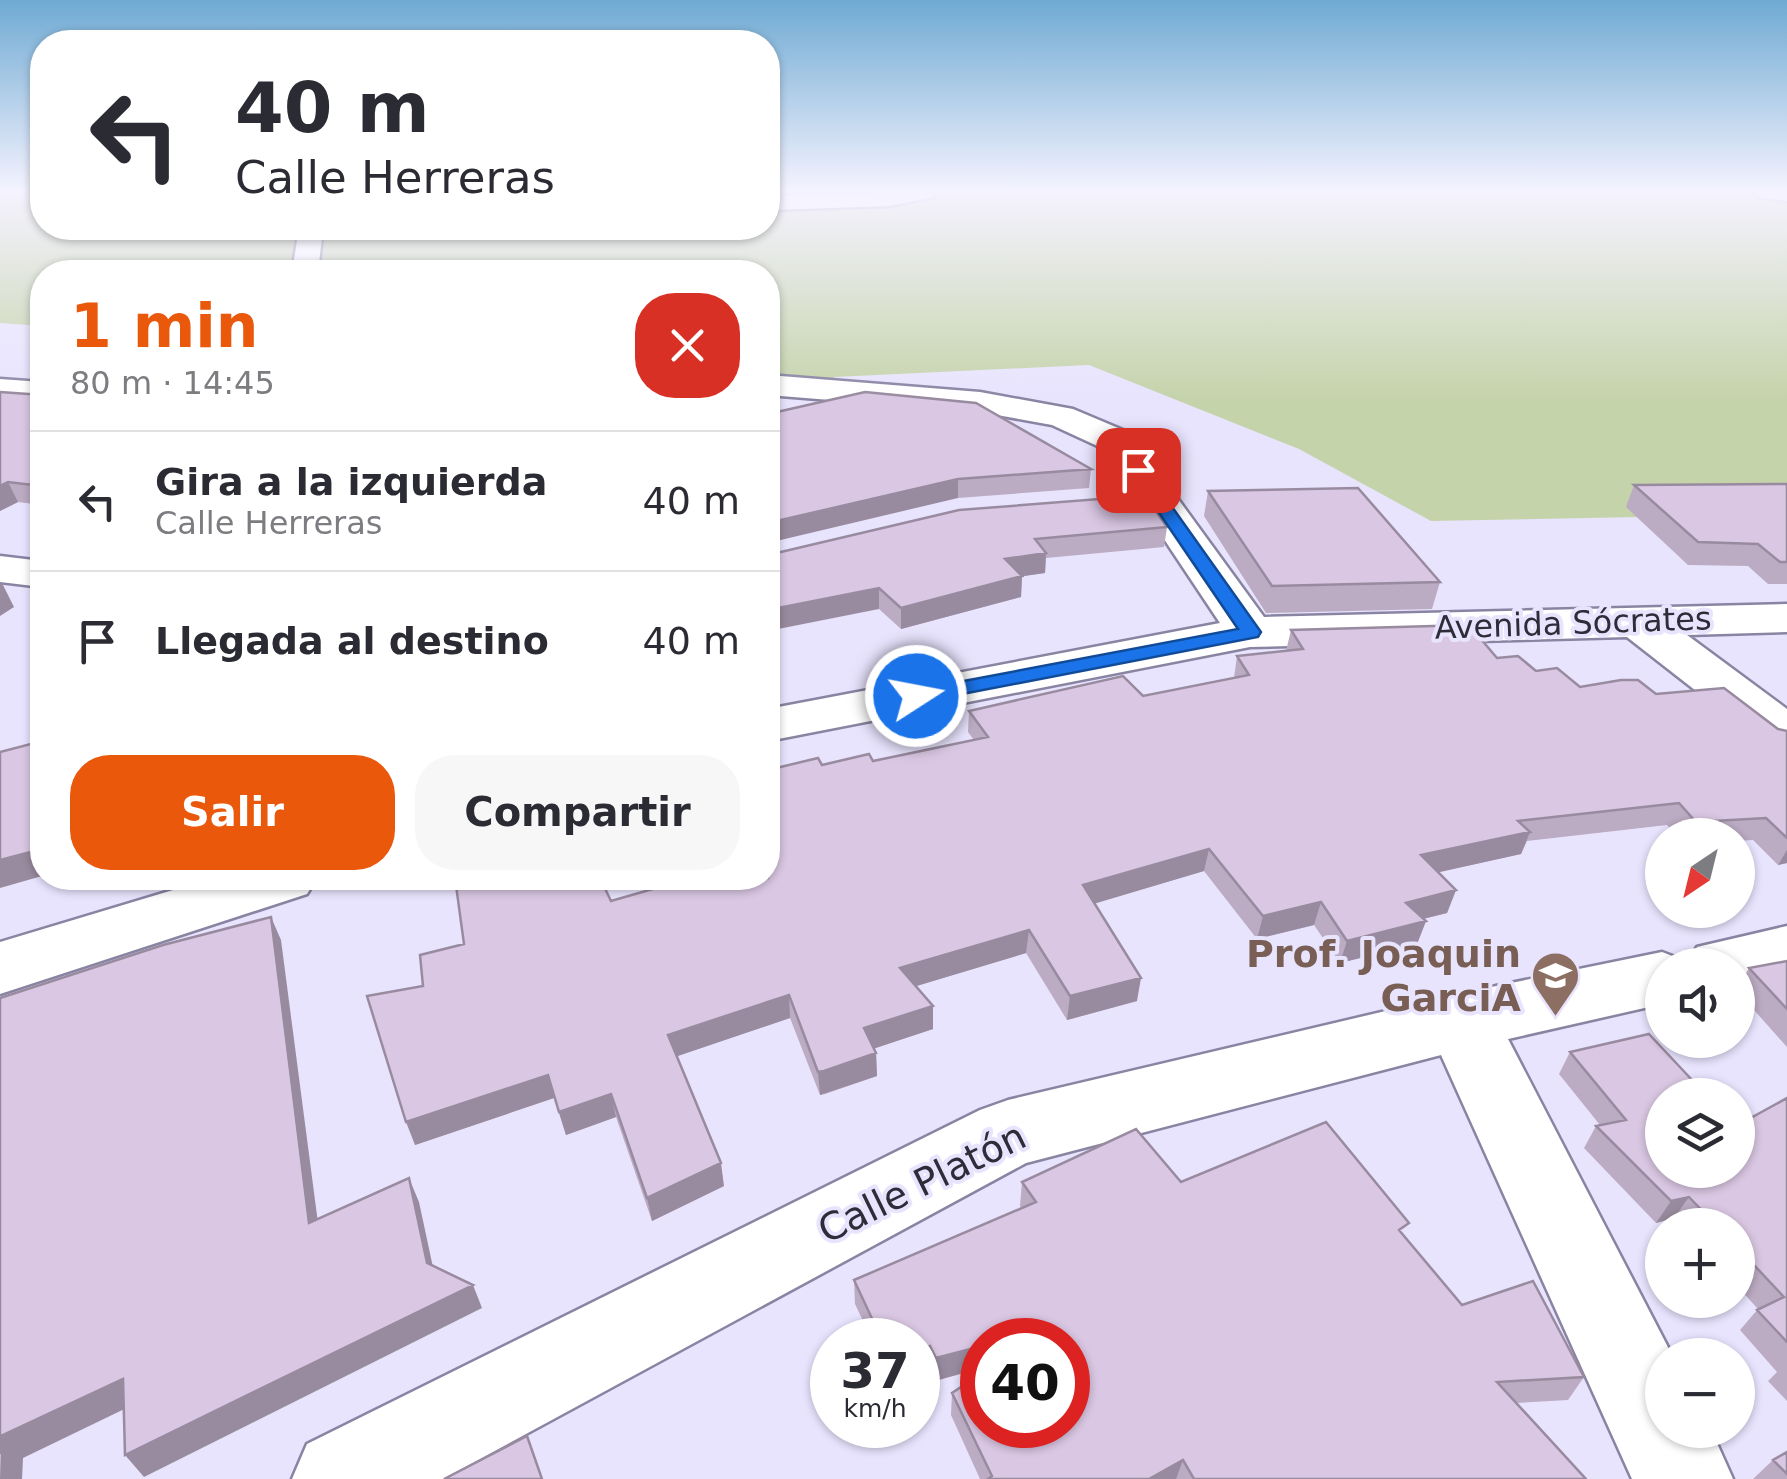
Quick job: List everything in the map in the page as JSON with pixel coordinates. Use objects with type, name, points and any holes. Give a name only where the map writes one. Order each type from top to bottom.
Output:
[{"type":"street","points":[[780,386],[980,402],[1061,416],[1117,441],[1250,632]]},
{"type":"street","points":[[0,389],[30,391]]},
{"type":"street","points":[[780,403],[831,391]]},
{"type":"street","points":[[1104,502],[1158,498]]},
{"type":"street","points":[[0,570],[30,573]]},
{"type":"street","name":"Avenida Sócrates","points":[[780,723],[1250,632],[1787,618]]},
{"type":"street","points":[[1637,622],[1787,736]]},
{"type":"street","points":[[0,968],[246,890]]},
{"type":"street","points":[[1755,958],[1787,951]]},
{"type":"street","name":"Calle Platón","points":[[342,1479],[1008,1134],[1462,1021],[1645,982]]},
{"type":"street","points":[[1462,1021],[1683,1479]]},
{"type":"green space","points":[[0,261],[30,261],[30,325],[0,323]]},
{"type":"green space","points":[[780,261],[1787,261],[1787,514],[1431,521],[1299,449],[1089,365],[834,377],[831,391],[780,386]]},
{"type":"building","points":[[0,392],[30,394],[30,485],[8,482],[0,486]]},
{"type":"building","points":[[865,392],[976,403],[1091,469],[958,479],[780,520],[780,411]]},
{"type":"building","points":[[1787,484],[1787,562],[1780,562],[1758,544],[1698,542],[1634,485]]},
{"type":"building","points":[[1358,488],[1440,582],[1272,586],[1208,491]]},
{"type":"building","points":[[1138,496],[1151,504],[1167,527],[1035,539],[1046,553],[1005,559],[1022,576],[901,608],[879,588],[780,608],[780,552],[959,510]]},
{"type":"building","points":[[1469,625],[1497,658],[1518,656],[1536,671],[1557,668],[1580,687],[1638,680],[1656,694],[1724,688],[1778,729],[1787,731],[1787,838],[1766,818],[1692,818],[1679,803],[1518,821],[1530,832],[1421,855],[1456,890],[1406,903],[1426,921],[1347,941],[1321,902],[1263,916],[1209,849],[1083,885],[1141,978],[1070,996],[1029,930],[900,968],[933,1006],[864,1028],[876,1053],[824,1071],[818,1072],[789,995],[668,1035],[721,1163],[647,1198],[611,1094],[559,1112],[548,1075],[406,1122],[367,996],[423,986],[420,955],[464,944],[457,890],[606,890],[611,901],[649,890],[780,890],[780,767],[818,758],[822,765],[869,754],[873,761],[988,737],[969,711],[1123,676],[1143,696],[1249,675],[1237,656],[1303,649],[1291,630]]},
{"type":"building","points":[[30,744],[30,852],[0,860],[0,752]]},
{"type":"building","points":[[271,917],[309,1223],[409,1178],[427,1263],[473,1285],[125,1455],[123,1379],[1,1436],[0,1454],[0,998],[163,945]]},
{"type":"building","points":[[1787,961],[1787,1009],[1755,974],[1755,967]]},
{"type":"building","points":[[1645,1035],[1645,1058],[1671,1058],[1690,1078],[1645,1078],[1645,1175],[1596,1126],[1626,1120],[1570,1052]]},
{"type":"building","points":[[1787,1098],[1787,1342],[1757,1310],[1784,1297],[1755,1266],[1755,1208],[1700,1208],[1689,1197],[1671,1201],[1658,1188],[1755,1188],[1755,1116]]},
{"type":"building","points":[[1326,1122],[1409,1223],[1399,1230],[1462,1305],[1533,1281],[1584,1377],[1497,1382],[1586,1479],[1194,1479],[1183,1460],[1149,1479],[988,1479],[992,1476],[979,1448],[1090,1448],[1090,1318],[960,1318],[960,1352],[940,1357],[940,1318],[872,1318],[854,1280],[1036,1202],[1022,1182],[1136,1129],[1181,1182]]},
{"type":"building","points":[[960,1388],[960,1410],[952,1393]]},
{"type":"building","points":[[527,1436],[542,1479],[444,1479]]},
{"type":"building","points":[[1787,1452],[1787,1474],[1773,1460]]},
{"type":"place","name":"Prof. Joaquin GarciA","points":[[1556,1018]]},
{"type":"route","points":[[916,696],[1250,632],[1138,470]]}]
